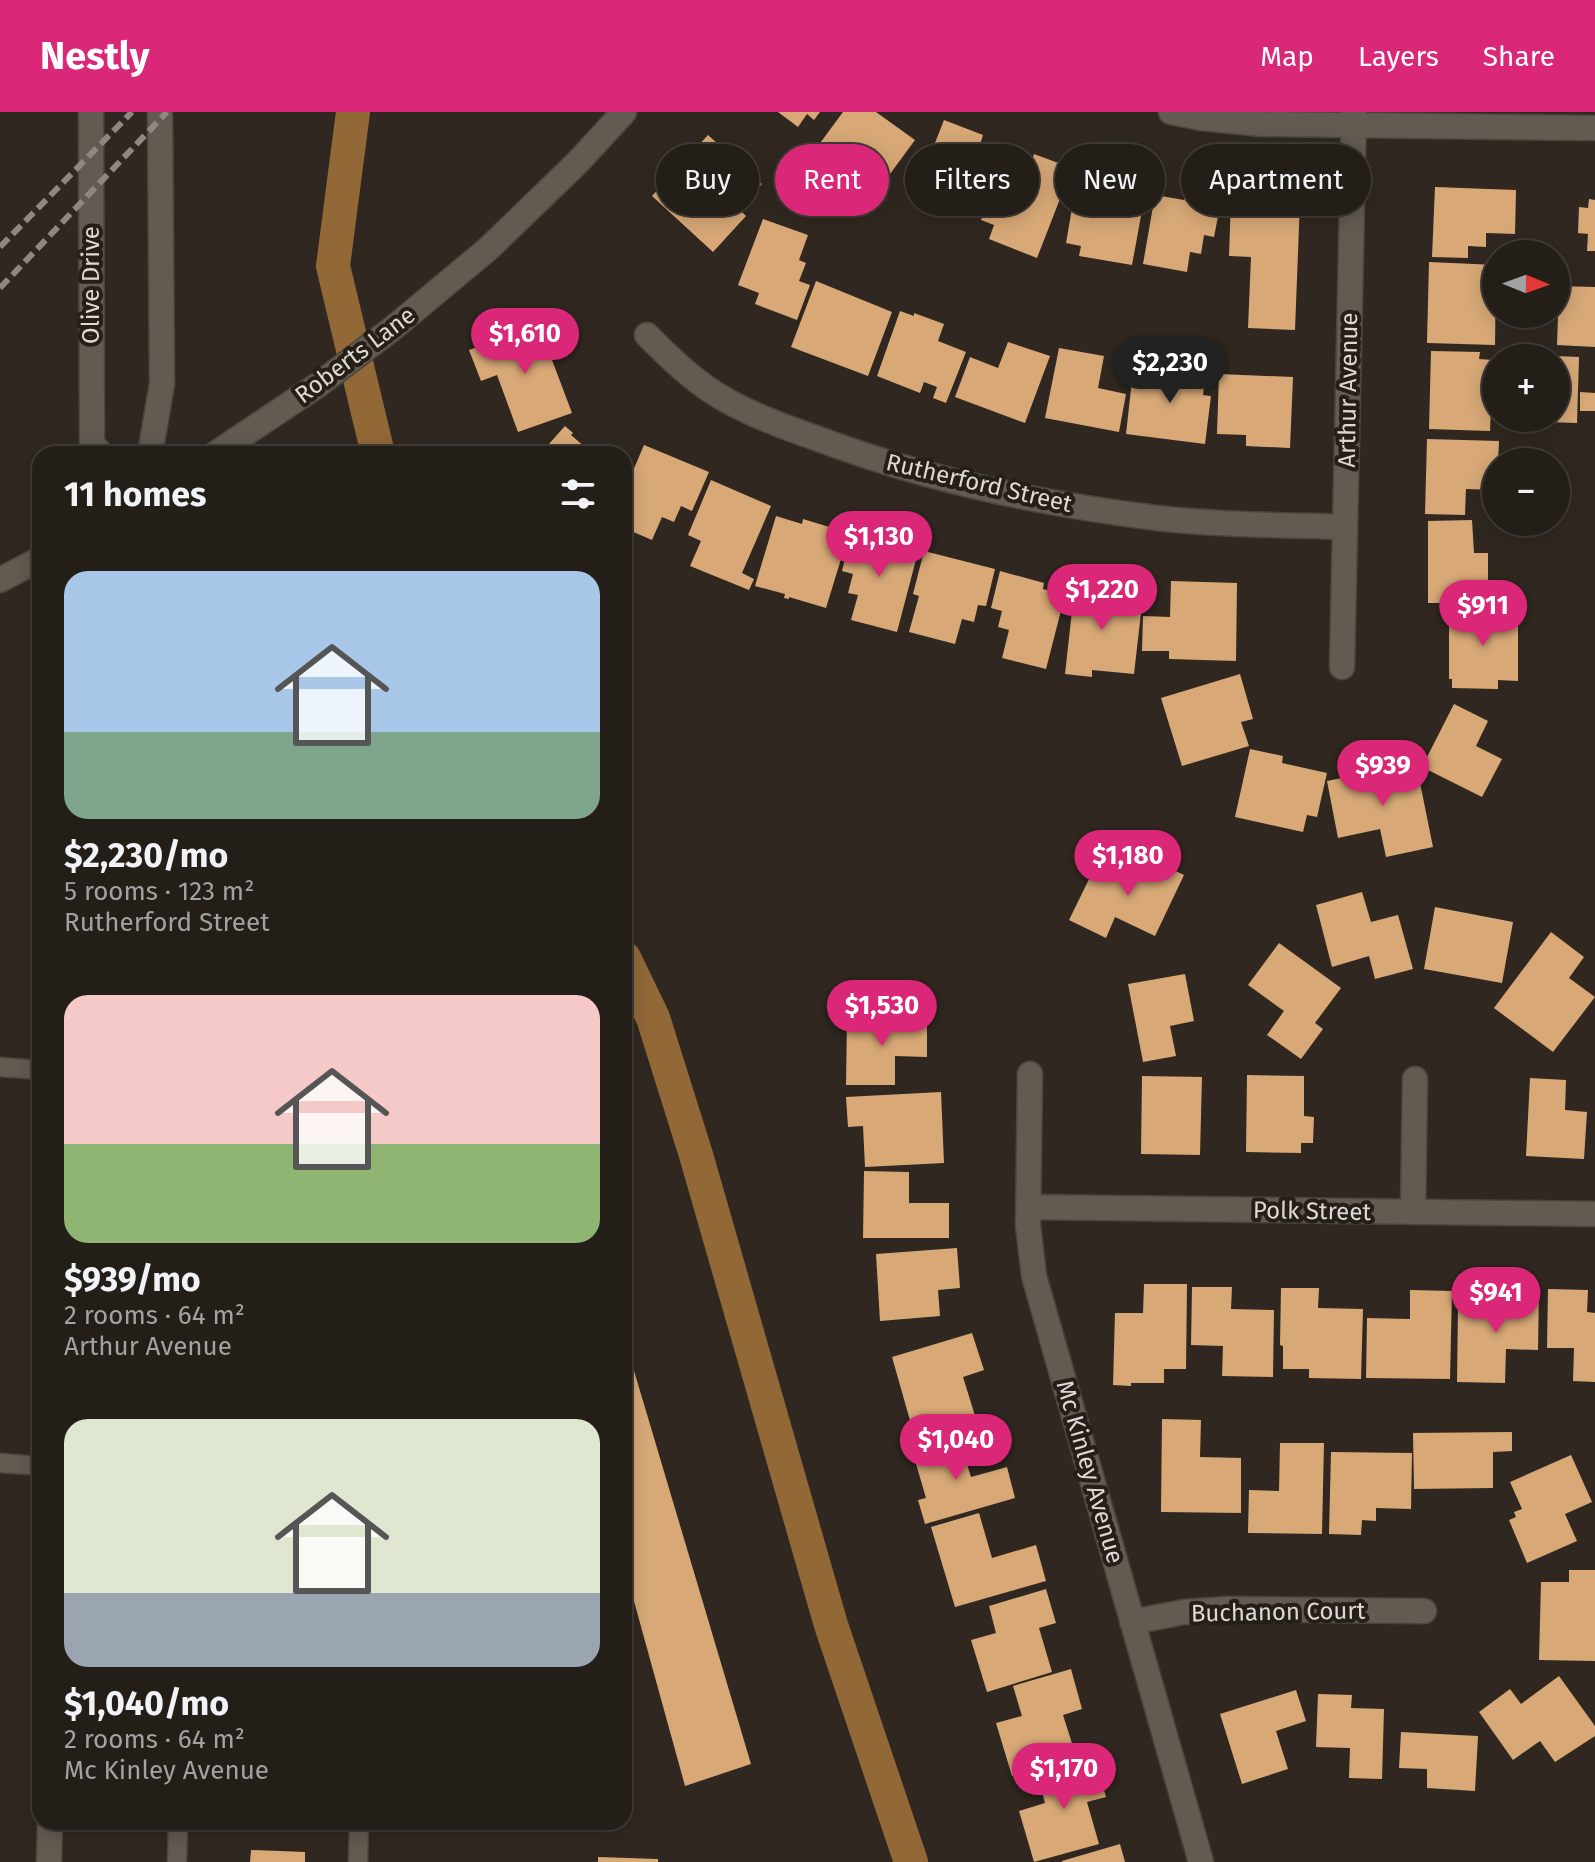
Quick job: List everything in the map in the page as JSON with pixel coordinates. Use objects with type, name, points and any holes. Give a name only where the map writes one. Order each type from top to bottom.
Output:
[{"type":"street","name":"Olive Drive","points":[[91,112],[92,443],[94,446]]},
{"type":"street","points":[[151,446],[162,384],[160,112]]},
{"type":"street","name":"Roberts Lane","points":[[227,446],[318,385],[392,329],[488,249],[577,163],[624,112]]},
{"type":"street","points":[[1171,112],[1261,124],[1354,119],[1595,128]]},
{"type":"street","name":"Arthur Avenue","points":[[1342,667],[1354,119]]},
{"type":"street","name":"Rutherford Street","points":[[647,335],[683,371],[726,400],[779,425],[872,458],[966,485],[1062,505],[1160,518],[1345,527]]},
{"type":"street","points":[[0,580],[32,563]]},
{"type":"street","name":"Mc Kinley Avenue","points":[[1030,1074],[1028,1207],[1034,1276],[1201,1862]]},
{"type":"street","points":[[1413,1212],[1415,1079]]},
{"type":"street","name":"Polk Street","points":[[1028,1207],[1595,1214]]},
{"type":"street","name":"Buchanon Court","points":[[1132,1622],[1184,1612],[1228,1609],[1424,1611]]},
{"type":"street","points":[[49,1862],[50,1830]]},
{"type":"lane","points":[[0,1067],[32,1069]]},
{"type":"lane","points":[[0,1463],[32,1465]]},
{"type":"lane","points":[[177,1862],[178,1830]]},
{"type":"lane","points":[[358,1862],[359,1830]]},
{"type":"building","points":[[778,112],[820,112],[814,120],[807,114],[798,127]]},
{"type":"building","points":[[843,112],[876,112],[915,140],[912,144],[905,144],[905,154],[890,174],[889,144],[819,144]]},
{"type":"building","points":[[944,120],[983,135],[980,144],[935,144]]},
{"type":"building","points":[[708,135],[718,144],[700,144]]},
{"type":"building","points":[[1039,156],[1055,162],[1055,212],[1037,258],[989,239],[994,225],[981,220],[983,216],[1039,216]]},
{"type":"building","points":[[1435,187],[1516,190],[1515,234],[1486,233],[1482,247],[1468,246],[1468,258],[1432,257]]},
{"type":"building","points":[[1165,197],[1181,199],[1181,216],[1218,216],[1214,237],[1204,235],[1201,254],[1190,252],[1187,272],[1143,264],[1151,216],[1165,216]]},
{"type":"building","points":[[1589,199],[1595,200],[1595,251],[1587,251],[1588,234],[1578,233],[1579,207],[1588,208]]},
{"type":"building","points":[[674,216],[746,216],[713,252]]},
{"type":"building","points":[[1071,216],[1141,216],[1132,265],[1079,256],[1081,246],[1066,243]]},
{"type":"building","points":[[1230,216],[1299,216],[1295,330],[1248,328],[1251,257],[1229,256]]},
{"type":"building","points":[[763,219],[808,235],[799,260],[806,263],[799,281],[810,285],[797,320],[755,304],[759,293],[738,285]]},
{"type":"building","points":[[1429,262],[1482,264],[1482,328],[1495,328],[1495,344],[1427,343]]},
{"type":"building","points":[[816,281],[892,312],[868,376],[791,347]]},
{"type":"building","points":[[1570,286],[1595,287],[1595,347],[1557,344],[1558,328],[1570,328]]},
{"type":"building","points":[[900,311],[944,324],[938,341],[966,352],[946,403],[933,398],[937,387],[924,382],[920,393],[877,376]]},
{"type":"building","points":[[544,323],[557,358],[552,360],[572,413],[518,432],[497,375],[481,381],[469,350]]},
{"type":"building","points":[[1008,342],[1050,356],[1025,423],[955,397],[970,357],[998,368]]},
{"type":"building","points":[[1059,348],[1104,356],[1098,388],[1126,394],[1119,432],[1045,418]]},
{"type":"building","points":[[1431,351],[1480,352],[1482,431],[1429,429]]},
{"type":"building","points":[[1570,357],[1579,357],[1577,423],[1570,423]]},
{"type":"building","points":[[1181,359],[1202,362],[1200,378],[1205,379],[1203,395],[1211,396],[1205,444],[1126,434],[1133,371],[1179,376]]},
{"type":"building","points":[[1219,374],[1293,377],[1290,448],[1246,446],[1246,435],[1217,434]]},
{"type":"building","points":[[1580,392],[1595,393],[1595,411],[1580,411]]},
{"type":"building","points":[[565,426],[584,446],[547,446]]},
{"type":"building","points":[[1427,439],[1499,441],[1499,448],[1482,448],[1482,490],[1466,489],[1465,515],[1425,514]]},
{"type":"building","points":[[644,445],[709,472],[692,511],[681,506],[674,522],[662,517],[652,540],[632,531],[632,473]]},
{"type":"building","points":[[711,480],[771,506],[742,573],[754,579],[749,590],[690,566],[701,541],[688,535]]},
{"type":"building","points":[[776,516],[802,524],[803,519],[849,533],[826,608],[784,598],[785,594],[755,586]]},
{"type":"building","points":[[1472,520],[1474,553],[1488,553],[1488,603],[1428,603],[1428,521]]},
{"type":"building","points":[[852,531],[919,548],[897,632],[851,620],[858,595],[848,593],[853,574],[842,571]]},
{"type":"building","points":[[924,551],[995,569],[986,606],[978,605],[974,622],[962,619],[955,644],[909,632],[919,596],[913,594]]},
{"type":"building","points":[[1000,571],[1044,583],[1043,589],[1065,595],[1046,669],[1002,658],[1009,630],[998,627],[1002,611],[991,608]]},
{"type":"building","points":[[1171,581],[1237,583],[1236,661],[1169,659],[1169,651],[1142,651],[1143,616],[1170,617]]},
{"type":"building","points":[[1075,584],[1119,588],[1118,601],[1142,604],[1134,674],[1092,670],[1092,677],[1065,674]]},
{"type":"building","points":[[1449,611],[1518,611],[1518,681],[1498,680],[1498,689],[1452,688],[1452,679],[1449,679]]},
{"type":"building","points":[[1240,674],[1253,719],[1241,722],[1249,746],[1182,766],[1161,698]]},
{"type":"building","points":[[1454,704],[1488,721],[1476,746],[1502,759],[1482,797],[1422,767]]},
{"type":"building","points":[[1250,749],[1283,756],[1282,763],[1327,773],[1317,817],[1307,815],[1303,832],[1235,817]]},
{"type":"building","points":[[1416,763],[1433,847],[1386,857],[1380,829],[1338,838],[1327,781]]},
{"type":"building","points":[[1138,853],[1184,875],[1155,936],[1115,917],[1106,938],[1069,920],[1094,869],[1124,883]]},
{"type":"building","points":[[1362,892],[1371,922],[1398,915],[1413,969],[1375,979],[1369,956],[1332,967],[1316,905]]},
{"type":"building","points":[[1435,907],[1513,922],[1502,983],[1424,969]]},
{"type":"building","points":[[1551,932],[1584,957],[1569,978],[1595,997],[1553,1052],[1494,1008]]},
{"type":"building","points":[[1279,943],[1341,988],[1315,1023],[1323,1029],[1301,1059],[1267,1035],[1284,1011],[1248,985]]},
{"type":"building","points":[[1185,974],[1194,1021],[1170,1026],[1176,1056],[1143,1062],[1128,984]]},
{"type":"building","points":[[847,1019],[927,1020],[927,1057],[895,1056],[895,1085],[846,1085]]},
{"type":"building","points":[[1247,1075],[1304,1076],[1304,1116],[1314,1117],[1313,1143],[1301,1143],[1301,1153],[1246,1152]]},
{"type":"building","points":[[1142,1076],[1202,1077],[1200,1155],[1141,1154]]},
{"type":"building","points":[[1530,1078],[1566,1080],[1565,1110],[1587,1112],[1584,1159],[1526,1156]]},
{"type":"building","points":[[941,1092],[944,1163],[865,1167],[863,1126],[848,1127],[846,1097]]},
{"type":"building","points":[[864,1171],[909,1172],[909,1203],[949,1203],[949,1238],[863,1238]]},
{"type":"building","points":[[957,1248],[960,1288],[938,1290],[940,1316],[880,1321],[876,1254]]},
{"type":"building","points":[[1144,1284],[1187,1284],[1186,1369],[1164,1369],[1164,1383],[1113,1385],[1115,1313],[1143,1313]]},
{"type":"building","points":[[1192,1287],[1232,1287],[1231,1309],[1274,1310],[1273,1377],[1222,1376],[1223,1346],[1191,1345]]},
{"type":"building","points":[[1281,1288],[1319,1288],[1318,1308],[1363,1309],[1361,1379],[1309,1378],[1309,1369],[1283,1369],[1283,1346],[1280,1345]]},
{"type":"building","points":[[1498,1288],[1539,1289],[1538,1350],[1506,1349],[1505,1383],[1457,1382],[1458,1308],[1498,1309]]},
{"type":"building","points":[[1548,1289],[1588,1290],[1587,1312],[1595,1313],[1595,1382],[1573,1381],[1574,1348],[1547,1348]]},
{"type":"building","points":[[1410,1290],[1452,1291],[1450,1379],[1366,1378],[1367,1318],[1410,1319]]},
{"type":"building","points":[[972,1333],[984,1370],[963,1377],[976,1419],[915,1438],[892,1357]]},
{"type":"building","points":[[632,1364],[751,1764],[685,1786],[632,1594]]},
{"type":"building","points":[[1162,1419],[1201,1420],[1200,1457],[1241,1458],[1241,1513],[1161,1512]]},
{"type":"building","points":[[1512,1432],[1512,1451],[1493,1452],[1493,1488],[1414,1489],[1413,1433]]},
{"type":"building","points":[[958,1435],[971,1477],[1007,1467],[1015,1498],[925,1524],[918,1500],[926,1498],[912,1450]]},
{"type":"building","points":[[1280,1443],[1324,1443],[1322,1534],[1248,1533],[1249,1490],[1279,1491]]},
{"type":"building","points":[[1331,1452],[1412,1453],[1411,1509],[1376,1508],[1376,1521],[1362,1520],[1361,1535],[1329,1534]]},
{"type":"building","points":[[1571,1455],[1592,1502],[1565,1514],[1577,1541],[1527,1563],[1509,1520],[1516,1517],[1514,1512],[1522,1509],[1510,1482]]},
{"type":"building","points":[[979,1513],[992,1558],[1036,1545],[1046,1581],[955,1607],[931,1527]]},
{"type":"building","points":[[1569,1570],[1595,1570],[1595,1661],[1539,1660],[1541,1582],[1569,1582]]},
{"type":"building","points":[[1046,1589],[1056,1623],[1039,1628],[1052,1672],[987,1692],[971,1640],[996,1633],[989,1606]]},
{"type":"building","points":[[1071,1669],[1082,1709],[1063,1715],[1076,1756],[1012,1776],[996,1723],[1022,1716],[1013,1686]]},
{"type":"building","points":[[1559,1676],[1595,1726],[1595,1736],[1555,1762],[1540,1741],[1513,1760],[1479,1712],[1510,1689],[1521,1704]]},
{"type":"building","points":[[1296,1690],[1306,1721],[1276,1731],[1288,1769],[1242,1784],[1220,1714]]},
{"type":"building","points":[[1318,1694],[1352,1695],[1351,1708],[1384,1709],[1382,1779],[1349,1778],[1350,1748],[1316,1747]]},
{"type":"building","points":[[1401,1732],[1478,1736],[1475,1791],[1427,1788],[1427,1769],[1399,1768]]},
{"type":"building","points":[[1094,1757],[1106,1797],[1087,1802],[1099,1844],[1034,1862],[1019,1811],[1045,1803],[1037,1773]]},
{"type":"building","points":[[1120,1844],[1125,1862],[1062,1862],[1062,1861]]},
{"type":"building","points":[[251,1850],[305,1852],[305,1862],[250,1862]]},
{"type":"building","points":[[598,1857],[658,1859],[658,1862],[598,1862]]},
{"type":"waterway","points":[[353,112],[333,266],[376,446]]},
{"type":"waterway","points":[[632,975],[653,1018],[696,1155],[831,1625],[911,1862]]},
{"type":"railway","points":[[0,247],[132,112]]},
{"type":"railway","points":[[0,288],[167,112]]}]
